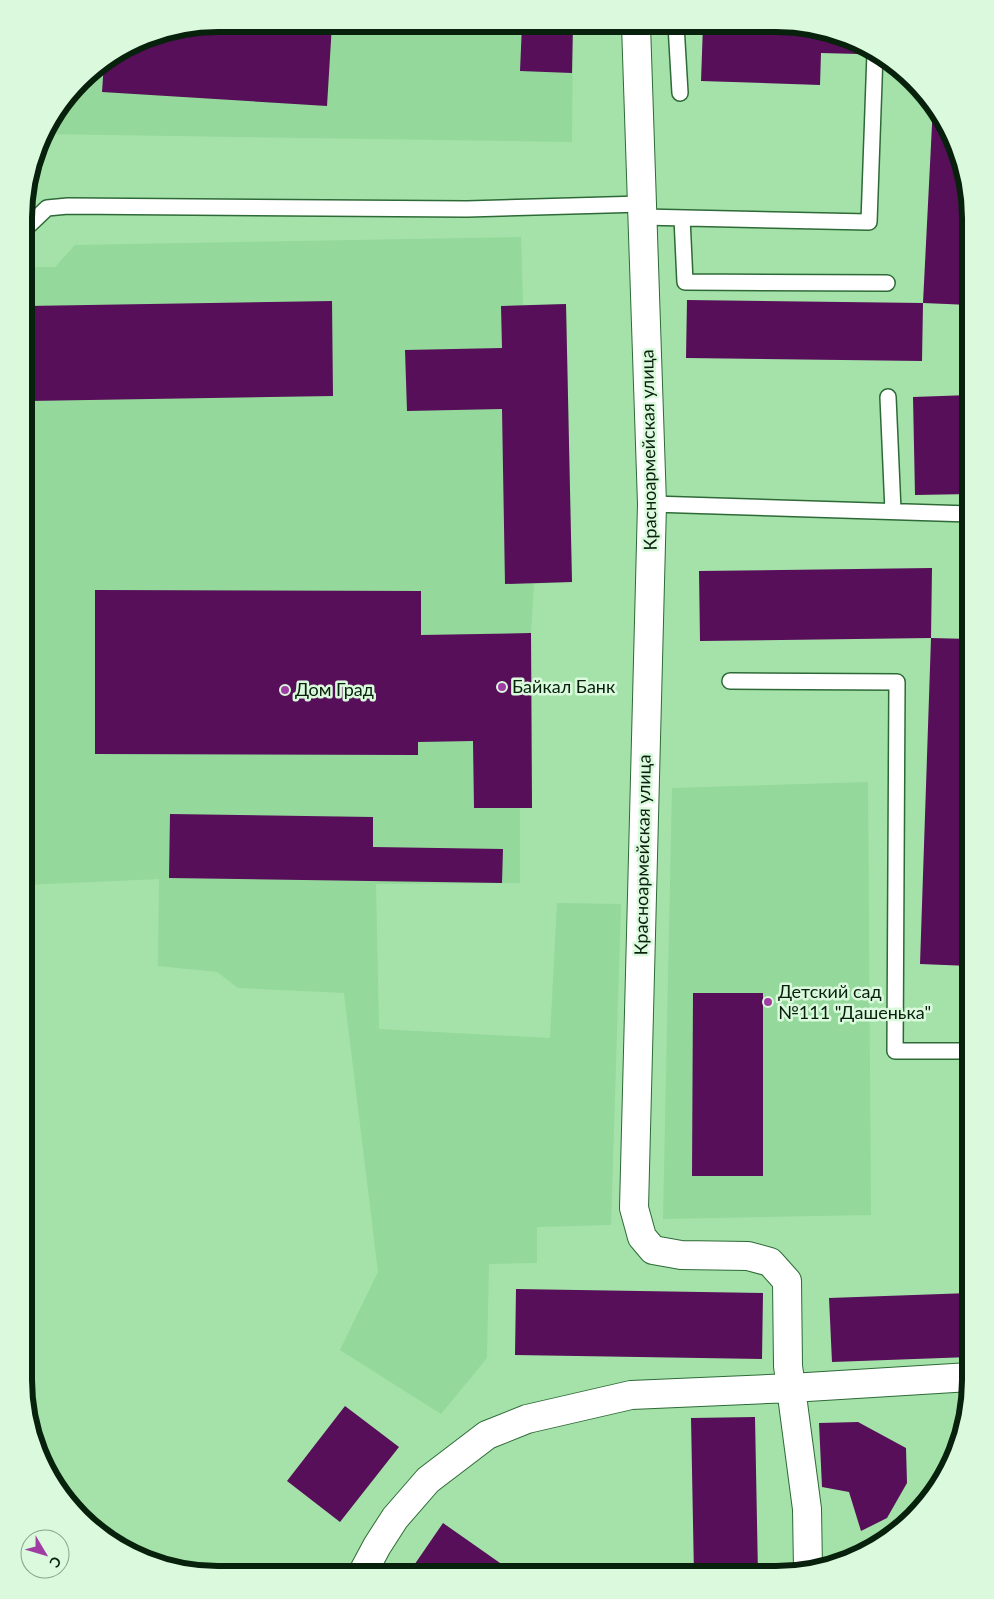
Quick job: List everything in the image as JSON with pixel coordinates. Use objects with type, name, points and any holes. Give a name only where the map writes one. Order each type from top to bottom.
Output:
[{"type":"street","name":"Красноармейская улица","points":[[636,32],[652,504],[634,1208],[642,1237],[653,1250],[681,1255],[748,1256],[770,1262],[787,1281],[788,1366],[808,1509],[808,1564]]},
{"type":"street","points":[[369,1566],[376,1546],[395,1518],[428,1480],[487,1435],[527,1419],[631,1395],[962,1377]]},
{"type":"lane","points":[[676,32],[680,93]]},
{"type":"lane","points":[[32,222],[47,208],[68,206],[642,210],[682,218],[869,222],[875,61]]},
{"type":"lane","points":[[682,218],[685,282],[887,284]]},
{"type":"lane","points":[[888,397],[893,511]]},
{"type":"lane","points":[[652,504],[962,514]]},
{"type":"lane","points":[[730,681],[897,682],[895,1051],[962,1051]]},
{"type":"shaded area","points":[[218,32],[573,32],[572,142],[53,134],[71,105],[105,71],[125,57],[147,47],[182,36]]},
{"type":"shaded area","points":[[521,237],[523,305],[566,304],[572,582],[534,584],[531,633],[532,808],[520,808],[520,883],[376,884],[379,1029],[550,1038],[557,903],[621,904],[611,1225],[537,1227],[537,1263],[489,1264],[487,1358],[441,1414],[340,1350],[378,1272],[344,993],[238,988],[217,972],[158,966],[159,879],[32,885],[32,267],[55,267],[75,245]]},
{"type":"shaded area","name":"Детский сад №111 \"Дашенька\"","points":[[868,782],[871,1215],[663,1219],[672,788]]},
{"type":"building","points":[[218,32],[332,32],[327,106],[102,92],[105,71],[125,57],[170,39]]},
{"type":"building","points":[[522,32],[573,32],[572,73],[520,71]]},
{"type":"building","points":[[703,32],[776,32],[800,34],[835,42],[859,52],[859,54],[821,53],[820,85],[701,81]]},
{"type":"building","points":[[932,118],[952,159],[960,194],[962,218],[962,305],[923,303]]},
{"type":"building","points":[[687,300],[923,303],[922,361],[686,358]]},
{"type":"building","points":[[332,301],[333,396],[32,401],[32,306]]},
{"type":"building","points":[[566,304],[572,582],[505,584],[502,409],[407,411],[405,350],[502,348],[501,306]]},
{"type":"building","points":[[962,395],[962,494],[915,495],[913,397]]},
{"type":"building","points":[[932,568],[931,638],[700,641],[699,571]]},
{"type":"building","points":[[95,590],[421,591],[421,635],[531,633],[532,808],[474,808],[473,741],[418,742],[418,755],[95,754]]},
{"type":"building","points":[[931,638],[962,639],[962,966],[920,964]]},
{"type":"building","points":[[170,814],[373,817],[373,847],[503,849],[502,883],[169,878]]},
{"type":"building","points":[[693,993],[763,993],[763,1176],[692,1176]]},
{"type":"building","points":[[516,1289],[763,1293],[762,1359],[515,1355]]},
{"type":"building","points":[[962,1293],[962,1357],[832,1362],[829,1298]]},
{"type":"building","points":[[345,1406],[399,1447],[340,1522],[287,1481]]},
{"type":"building","points":[[755,1417],[758,1566],[694,1566],[691,1418]]},
{"type":"building","points":[[858,1422],[906,1448],[907,1483],[887,1518],[861,1531],[849,1492],[822,1487],[819,1423]]},
{"type":"building","points":[[443,1523],[504,1566],[413,1566]]},
{"type":"place","name":"Байкал Банк","points":[[502,687]]},
{"type":"place","name":"Дом Град","points":[[285,690]]},
{"type":"place","name":"Детский сад №111 \"Дашенька\"","points":[[768,1002]]}]
